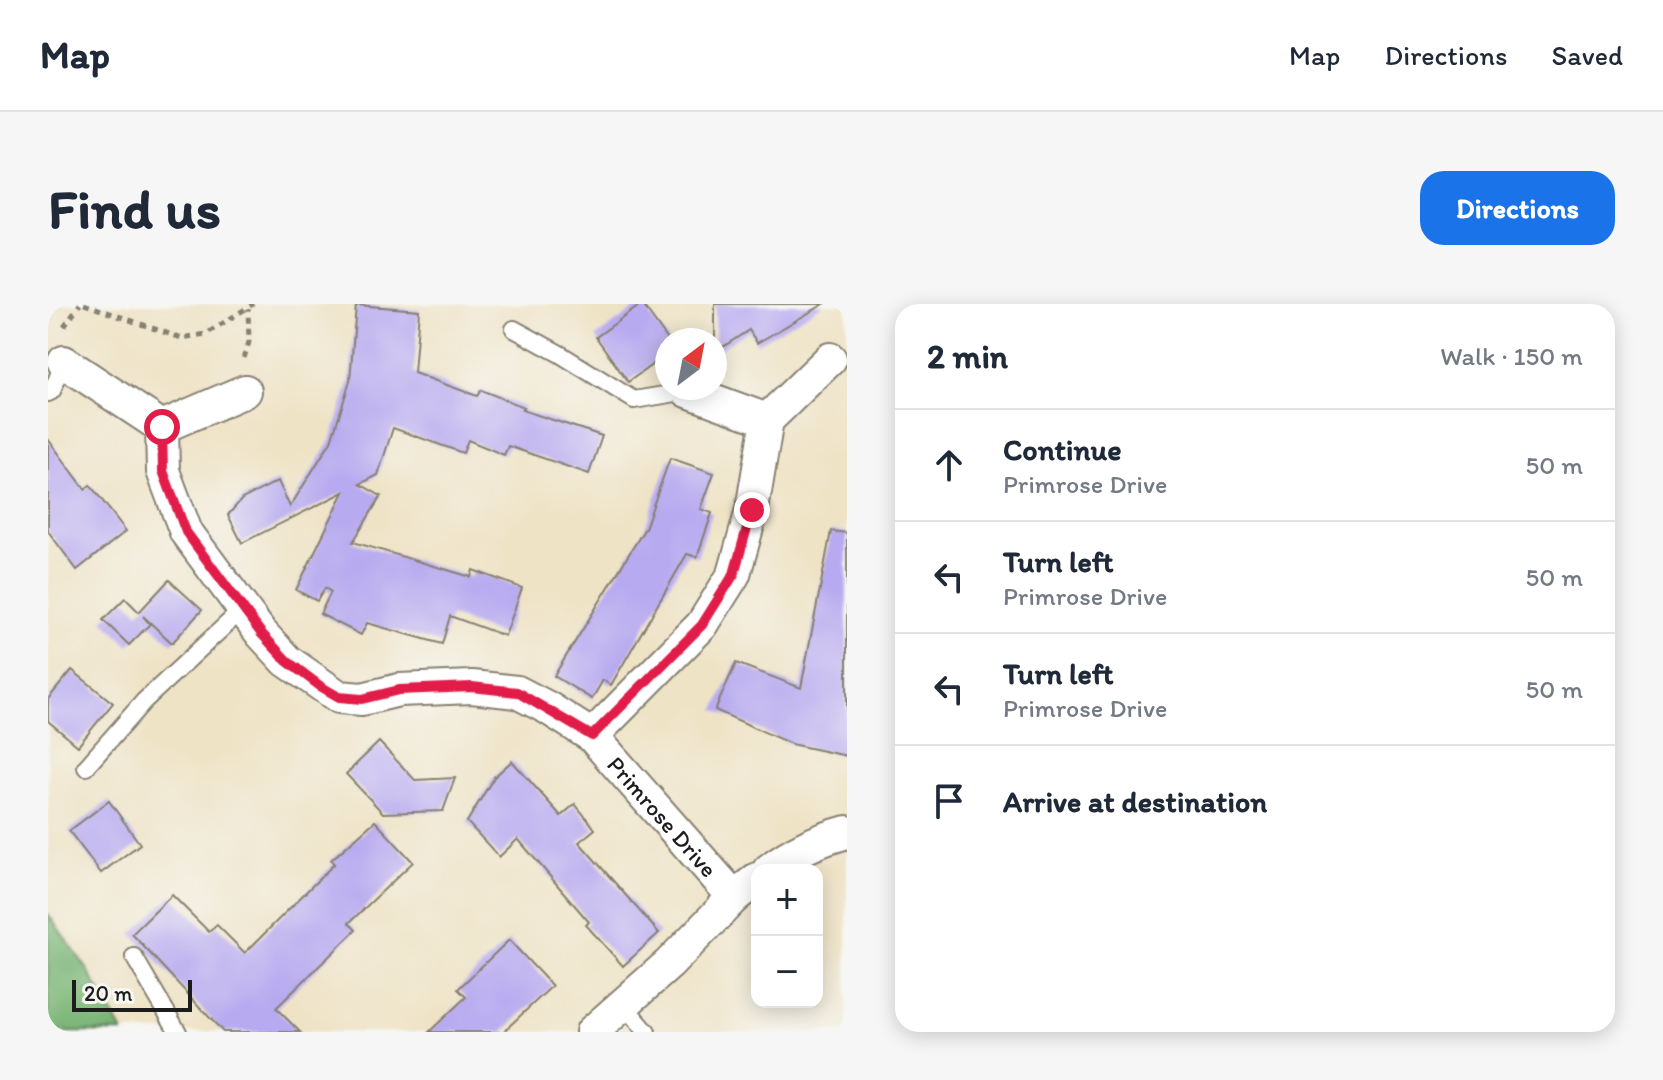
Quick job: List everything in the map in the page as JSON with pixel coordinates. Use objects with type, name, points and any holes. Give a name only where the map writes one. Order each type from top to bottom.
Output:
[{"type":"street","points":[[713,400],[767,420],[830,359]]},
{"type":"street","points":[[64,362],[162,427],[245,391]]},
{"type":"street","name":"Primrose Drive","points":[[592,736],[702,625],[734,574],[752,510],[767,420]]},
{"type":"street","name":"Primrose Drive","points":[[162,427],[163,471],[186,532],[261,633],[287,661],[339,697],[362,699],[399,690],[472,687],[517,692],[592,736],[746,888],[669,964],[592,1032]]},
{"type":"street","points":[[777,864],[817,840],[847,832]]},
{"type":"lane","points":[[514,329],[634,400],[655,396]]},
{"type":"lane","points":[[48,393],[52,391],[64,362]]},
{"type":"lane","points":[[86,767],[144,701],[244,608]]},
{"type":"lane","points":[[134,957],[178,1032]]},
{"type":"lane","points":[[622,1003],[647,1032]]},
{"type":"path","points":[[84,304],[181,338],[206,334],[250,306]]},
{"type":"path","points":[[245,391],[239,376],[249,342],[250,306]]},
{"type":"green space","points":[[48,914],[86,967],[123,1032],[48,1032]]},
{"type":"building","points":[[642,304],[659,328],[655,328],[655,363],[628,382],[596,337]]},
{"type":"building","points":[[715,304],[824,304],[757,343],[749,330],[727,344],[727,328],[715,328]]},
{"type":"building","points":[[356,305],[419,310],[414,373],[477,396],[481,390],[524,407],[522,410],[602,436],[589,474],[508,446],[504,455],[468,440],[463,453],[393,428],[378,475],[360,484],[381,496],[353,542],[471,577],[473,570],[522,588],[505,636],[450,616],[442,644],[367,623],[361,635],[320,614],[331,592],[325,588],[317,601],[296,590],[344,492],[242,543],[228,515],[242,499],[278,481],[290,507],[331,441],[350,381]]},
{"type":"building","points":[[48,439],[85,489],[90,485],[126,531],[77,570],[48,531]]},
{"type":"building","points":[[670,458],[714,473],[701,509],[712,513],[697,557],[687,554],[611,685],[603,680],[592,699],[554,676],[645,528]]},
{"type":"building","points":[[831,531],[847,533],[847,756],[791,744],[715,710],[736,663],[801,688]]},
{"type":"building","points":[[169,580],[202,610],[172,643],[143,616],[150,624],[129,645],[103,620],[125,598],[139,612]]},
{"type":"building","points":[[72,670],[113,703],[78,746],[48,721],[48,699]]},
{"type":"building","points":[[379,742],[415,780],[455,778],[443,811],[383,813],[346,774]]},
{"type":"building","points":[[512,761],[561,816],[575,804],[595,829],[579,842],[659,933],[623,966],[518,839],[499,857],[467,822],[494,777]]},
{"type":"building","points":[[109,801],[140,844],[101,873],[69,831]]},
{"type":"building","points":[[375,821],[413,862],[349,923],[356,930],[276,1008],[300,1032],[223,1032],[132,934],[172,895],[209,932],[217,925],[245,953],[334,864],[331,860]]},
{"type":"building","points":[[509,940],[552,986],[503,1032],[429,1032],[466,997],[458,989]]},
{"type":"route","points":[[162,427],[163,471],[186,532],[261,633],[287,661],[320,686],[339,697],[362,699],[399,690],[472,687],[517,692],[592,736],[702,625],[734,574],[752,510]]}]
